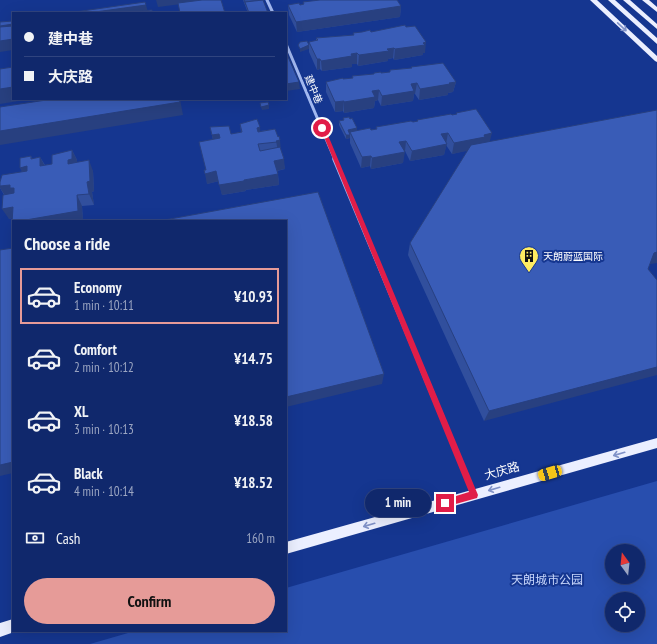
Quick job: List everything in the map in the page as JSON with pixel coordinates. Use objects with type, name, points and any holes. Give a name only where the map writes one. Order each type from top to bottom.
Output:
[{"type":"main road","points":[[593,0],[657,60]]},
{"type":"main road","points":[[611,0],[657,42]]},
{"type":"main road","points":[[626,0],[657,27]]},
{"type":"main road","points":[[645,0],[657,10]]},
{"type":"main road","name":"大庆路","points":[[287,548],[657,443]]},
{"type":"main road","points":[[0,630],[12,626]]},
{"type":"street","points":[[267,0],[273,12]]},
{"type":"street","name":"建中巷","points":[[287,46],[474,495]]},
{"type":"green space","name":"天朗城市公园","points":[[657,481],[657,644],[90,644],[132,632],[287,632],[287,588]]},
{"type":"building","points":[[202,0],[221,0],[225,12],[180,12],[178,3]]},
{"type":"building","points":[[244,0],[262,0],[245,2],[246,5]]},
{"type":"building","points":[[263,0],[268,12],[249,12],[245,2]]},
{"type":"building","points":[[320,0],[397,0],[401,6],[296,22],[288,5],[299,3],[300,5],[304,4],[303,2]]},
{"type":"building","points":[[145,2],[146,5],[95,12],[75,12]]},
{"type":"building","points":[[152,10],[152,12],[133,12]]},
{"type":"building","points":[[12,21],[12,24],[0,26],[0,22]]},
{"type":"building","points":[[405,25],[406,27],[415,26],[426,42],[423,43],[425,45],[387,49],[389,51],[359,55],[357,53],[351,54],[352,56],[321,61],[320,59],[317,59],[309,42],[318,40],[316,38],[354,35],[353,33],[370,30],[371,32]]},
{"type":"building","points":[[12,26],[12,39],[0,41],[0,27]]},
{"type":"building","points":[[307,41],[309,45],[300,49],[298,45],[300,42]]},
{"type":"building","points":[[287,54],[299,82],[287,84]]},
{"type":"building","points":[[443,63],[456,82],[420,89],[417,83],[411,84],[414,91],[382,96],[379,90],[372,91],[375,97],[335,102],[326,82],[343,78],[353,78],[352,76],[390,72],[390,70]]},
{"type":"building","points":[[12,67],[12,87],[0,89],[0,69]]},
{"type":"building","points":[[46,100],[179,100],[180,102],[0,131],[0,107]]},
{"type":"building","points":[[268,102],[269,105],[261,107],[260,103]]},
{"type":"building","points":[[476,109],[492,133],[484,135],[485,137],[454,143],[448,133],[441,134],[447,144],[412,151],[406,141],[399,142],[405,152],[372,158],[371,156],[362,157],[350,132],[370,128],[371,130],[377,129],[376,127],[452,115]]},
{"type":"building","name":"天朗蔚蓝国际","points":[[657,110],[657,252],[654,253],[648,269],[657,280],[657,367],[489,411],[410,243],[471,145]]},
{"type":"building","points":[[349,117],[350,119],[352,118],[357,128],[348,130],[350,135],[346,135],[339,121],[344,120],[343,118]]},
{"type":"building","points":[[257,119],[260,127],[257,128],[258,132],[275,129],[278,137],[279,136],[280,140],[276,141],[277,142],[258,144],[260,151],[280,147],[284,159],[274,161],[278,174],[219,185],[216,171],[205,174],[204,170],[206,170],[199,142],[220,138],[219,134],[212,135],[210,127],[229,126],[231,134],[242,132],[240,124]]},
{"type":"building","points":[[72,150],[72,159],[68,160],[68,164],[89,160],[90,181],[87,182],[89,194],[77,195],[78,211],[26,220],[12,220],[13,207],[2,209],[3,195],[14,193],[14,188],[10,188],[10,185],[0,186],[2,175],[27,171],[27,166],[20,168],[20,158],[31,156],[31,159],[40,157],[40,166],[52,164],[52,155]]},
{"type":"building","points":[[318,192],[384,374],[287,397],[287,220],[164,220]]},
{"type":"building","points":[[12,248],[12,462],[0,465],[0,250]]},
{"type":"place","name":"天朗蔚蓝国际","points":[[529,273]]},
{"type":"route","points":[[322,128],[474,495],[445,503]]}]
